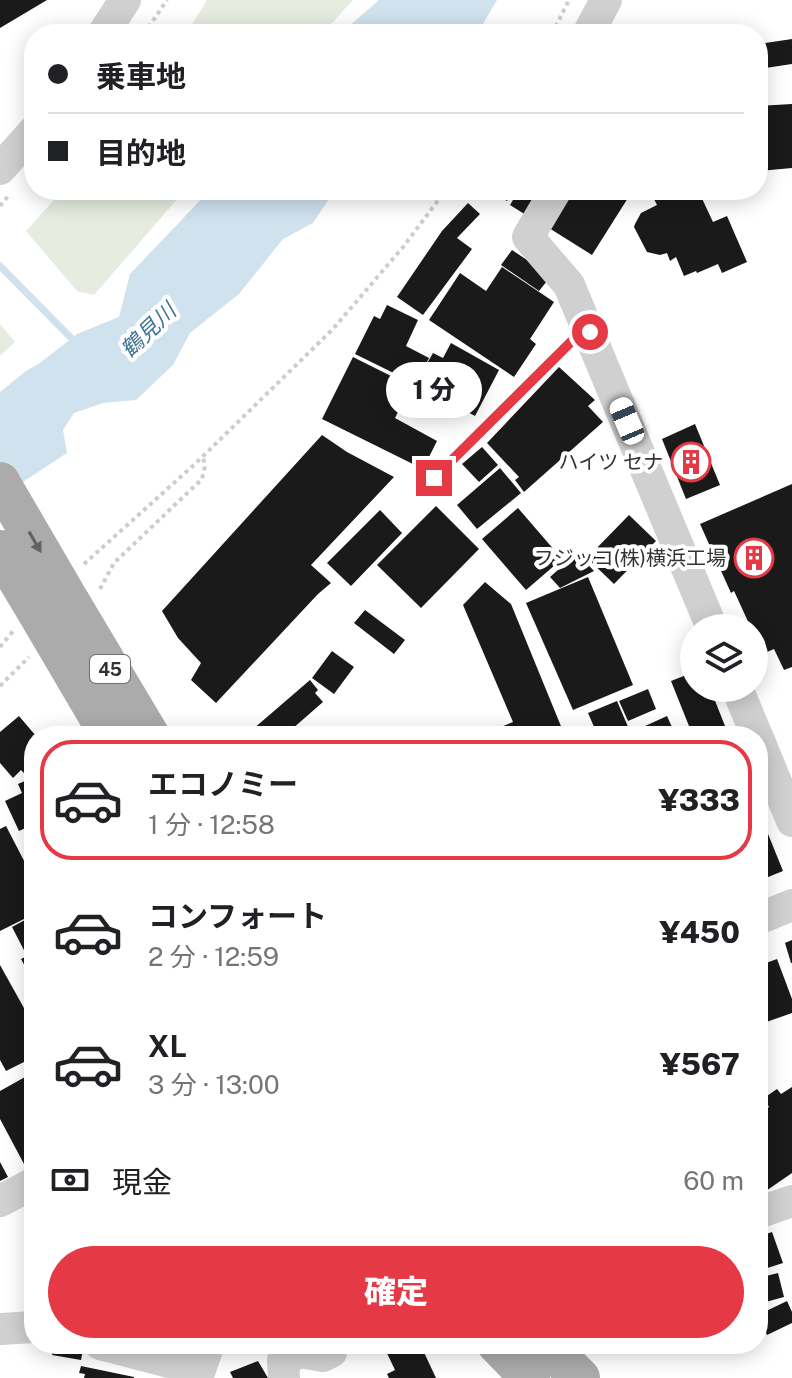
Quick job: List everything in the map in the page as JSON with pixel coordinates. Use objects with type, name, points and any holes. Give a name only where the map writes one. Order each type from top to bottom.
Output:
[{"type":"main road","name":"45","points":[[0,482],[106,726]]},
{"type":"main road","name":"45","points":[[0,550],[56,612],[142,726]]},
{"type":"main road","points":[[507,1354],[530,1378]]},
{"type":"main road","points":[[556,1354],[580,1378]]},
{"type":"street","points":[[109,24],[125,0]]},
{"type":"street","points":[[593,24],[606,0]]},
{"type":"street","points":[[0,169],[24,142]]},
{"type":"street","points":[[550,200],[528,237],[569,285],[573,340],[705,614]]},
{"type":"street","points":[[743,702],[753,726]]},
{"type":"street","points":[[768,762],[792,821]]},
{"type":"street","points":[[768,915],[792,905]]},
{"type":"street","points":[[0,1201],[24,1188]]},
{"type":"street","points":[[768,1209],[792,1201]]},
{"type":"street","points":[[0,1329],[24,1328]]},
{"type":"street","points":[[151,1354],[202,1364]]},
{"type":"street","points":[[284,1378],[283,1360],[296,1354]]},
{"type":"path","points":[[151,24],[167,0]]},
{"type":"path","points":[[557,24],[569,0]]},
{"type":"path","points":[[0,686],[56,612],[203,457],[333,329],[438,200]]},
{"type":"path","points":[[0,647],[56,612],[114,563],[202,479],[205,466],[203,457]]},
{"type":"shaded area","points":[[207,0],[353,0],[331,24],[192,24]]},
{"type":"shaded area","points":[[54,200],[176,200],[94,295],[77,291],[26,231]]},
{"type":"shaded area","points":[[0,324],[15,342],[0,356]]},
{"type":"water","points":[[379,0],[497,0],[483,24],[351,24]]},
{"type":"water","name":"鶴見川","points":[[200,200],[328,200],[313,223],[283,239],[239,294],[190,333],[173,365],[136,400],[103,403],[74,413],[63,430],[67,453],[0,497],[0,392],[77,334],[119,317],[130,274]]},
{"type":"building","points":[[0,0],[47,0],[0,28]]},
{"type":"building","points":[[792,39],[792,64],[768,68],[768,43]]},
{"type":"building","points":[[792,104],[792,168],[768,170],[768,105]]},
{"type":"building","points":[[513,200],[534,200],[526,215],[510,205]]},
{"type":"building","points":[[567,200],[627,200],[592,255],[549,228]]},
{"type":"building","points":[[654,200],[703,200],[713,222],[727,216],[747,262],[722,273],[718,264],[684,276],[676,257],[670,261],[667,253],[647,252],[634,227],[641,213],[657,205]]},
{"type":"building","points":[[468,203],[480,214],[457,238],[472,249],[423,315],[397,297],[442,231]]},
{"type":"building","points":[[512,250],[551,276],[539,291],[501,265]]},
{"type":"building","points":[[502,267],[554,302],[530,339],[536,344],[514,377],[429,320],[460,273],[486,291]]},
{"type":"building","points":[[387,305],[418,320],[406,346],[429,358],[421,374],[433,353],[443,358],[451,343],[499,370],[475,416],[355,354],[374,316],[380,319]]},
{"type":"building","points":[[353,357],[411,386],[395,418],[437,441],[423,469],[322,419]]},
{"type":"building","points":[[559,367],[595,400],[588,406],[603,422],[524,492],[515,480],[519,477],[487,443]]},
{"type":"building","name":"ハイツ セナ","points":[[695,424],[720,485],[686,499],[662,439]]},
{"type":"building","points":[[322,435],[394,477],[311,565],[331,583],[216,703],[191,680],[201,663],[178,638],[162,611]]},
{"type":"building","points":[[482,447],[498,465],[479,482],[462,464]]},
{"type":"building","points":[[500,468],[521,493],[477,529],[457,505]]},
{"type":"building","name":"フジッコ(株)横浜工場","points":[[792,484],[792,667],[784,670],[774,649],[768,652],[768,614],[745,614],[734,591],[731,593],[700,524]]},
{"type":"building","points":[[436,506],[479,549],[421,608],[377,565]]},
{"type":"building","points":[[518,508],[562,559],[526,590],[482,539]]},
{"type":"building","points":[[380,510],[402,533],[351,586],[327,563]]},
{"type":"building","points":[[629,515],[656,541],[614,584],[587,558]]},
{"type":"building","points":[[577,553],[594,571],[560,588],[550,577]]},
{"type":"building","points":[[588,577],[633,685],[573,710],[526,603]]},
{"type":"building","points":[[485,582],[511,604],[561,726],[503,726],[513,722],[463,605]]},
{"type":"building","points":[[365,610],[405,640],[394,654],[354,623]]},
{"type":"building","points":[[332,651],[354,667],[334,694],[312,678]]},
{"type":"building","points":[[680,677],[680,702],[716,702],[725,726],[689,726],[671,681]]},
{"type":"building","points":[[310,680],[318,690],[315,693],[323,702],[295,726],[256,726]]},
{"type":"building","points":[[648,689],[656,709],[628,721],[619,701]]},
{"type":"building","points":[[617,701],[628,726],[594,726],[588,713]]},
{"type":"building","points":[[19,716],[28,726],[24,726],[24,773],[21,770],[13,778],[0,763],[0,732]]},
{"type":"building","points":[[667,716],[672,726],[645,726]]},
{"type":"building","points":[[24,781],[24,829],[19,831],[5,801],[22,793],[18,784]]},
{"type":"building","points":[[6,826],[24,861],[24,919],[0,931],[0,829]]},
{"type":"building","points":[[768,834],[783,871],[768,877]]},
{"type":"building","points":[[24,920],[24,950],[12,927]]},
{"type":"building","points":[[792,940],[792,963],[791,963],[785,943]]},
{"type":"building","points":[[777,959],[792,999],[792,1013],[768,1021],[768,962]]},
{"type":"building","points":[[0,965],[24,1008],[24,1062],[6,1071],[0,1060]]},
{"type":"building","points":[[24,1078],[24,1164],[0,1119],[0,1091]]},
{"type":"building","points":[[792,1087],[792,1173],[768,1190],[768,1095],[777,1089],[781,1094]]},
{"type":"building","points":[[0,1162],[8,1177],[0,1181]]},
{"type":"building","points":[[772,1232],[783,1263],[768,1268],[768,1233]]},
{"type":"building","points":[[778,1273],[784,1297],[768,1301],[768,1276]]},
{"type":"building","points":[[787,1301],[792,1312],[792,1323],[768,1335],[768,1310]]},
{"type":"building","points":[[52,1354],[82,1354],[81,1360]]},
{"type":"building","points":[[387,1354],[425,1354],[436,1378],[389,1378],[387,1374],[395,1370]]},
{"type":"building","points":[[258,1361],[268,1378],[233,1378],[230,1372]]},
{"type":"building","points":[[81,1366],[134,1378],[84,1378],[85,1374],[79,1373]]},
{"type":"waterway","points":[[0,266],[77,344]]},
{"type":"place","name":"ハイツ セナ","points":[[691,462]]},
{"type":"place","name":"フジッコ(株)横浜工場","points":[[754,558]]},
{"type":"route","points":[[434,478],[587,326],[590,332]]}]
